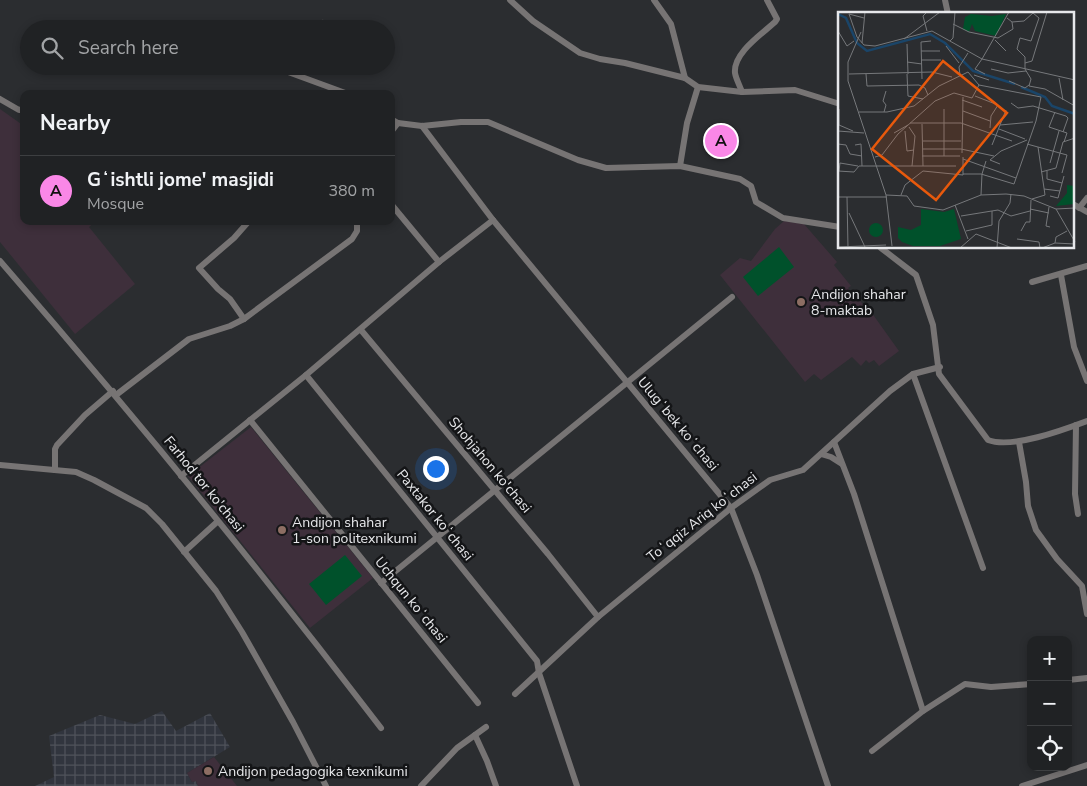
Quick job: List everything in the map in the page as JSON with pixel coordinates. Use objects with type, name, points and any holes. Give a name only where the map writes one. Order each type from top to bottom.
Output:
[{"type":"street","points":[[510,0],[533,21],[580,53],[685,78],[698,87],[742,92],[795,90],[838,103]]},
{"type":"street","points":[[654,0],[671,24],[685,78]]},
{"type":"street","points":[[742,92],[736,73],[737,62],[746,48],[776,22],[777,19],[767,0]]},
{"type":"street","points":[[298,75],[337,90]]},
{"type":"street","points":[[680,166],[688,123],[698,87]]},
{"type":"street","points":[[0,99],[20,110]]},
{"type":"street","points":[[395,121],[398,123],[422,126],[461,122],[488,122],[578,160],[606,168],[680,166],[740,179],[751,186],[756,202],[783,218],[838,227]]},
{"type":"street","points":[[395,127],[398,123]]},
{"type":"street","name":"Ulugʻbek koʻchasi","points":[[422,126],[493,220],[731,508],[757,575],[828,786]]},
{"type":"street","points":[[1087,198],[1076,206],[1087,212]]},
{"type":"street","points":[[395,209],[439,262]]},
{"type":"street","points":[[181,476],[361,330],[439,262],[493,220]]},
{"type":"street","points":[[244,319],[230,300],[199,268],[234,238],[245,225]]},
{"type":"street","points":[[55,470],[54,449],[85,415],[189,339],[230,326],[244,319],[352,239],[358,231],[357,225]]},
{"type":"street","points":[[882,249],[916,275],[933,325],[940,374],[983,436],[995,442],[1019,442],[1087,421]]},
{"type":"street","name":"Farhod tor ko'chasi","points":[[0,261],[114,393],[217,522],[302,624],[381,728]]},
{"type":"street","points":[[1032,282],[1087,266]]},
{"type":"street","points":[[1061,275],[1074,347],[1087,381]]},
{"type":"street","points":[[381,583],[732,297]]},
{"type":"street","name":"Shohjahon ko'chasi","points":[[361,330],[548,554],[598,618]]},
{"type":"street","name":"Toʻqqiz Ariq koʻchasi","points":[[515,694],[598,618],[731,508],[770,480],[803,470],[890,391],[913,374],[940,367]]},
{"type":"street","points":[[913,374],[983,568]]},
{"type":"street","name":"Paxtakor koʻchasi","points":[[306,375],[537,661],[539,673],[577,786]]},
{"type":"street","name":"Uchqun koʻchasi","points":[[250,420],[478,703]]},
{"type":"street","points":[[1076,425],[1076,494],[1078,514]]},
{"type":"street","points":[[834,442],[854,494],[923,711]]},
{"type":"street","points":[[1019,442],[1028,506],[1036,530],[1057,559],[1082,586],[1087,614]]},
{"type":"street","points":[[821,454],[831,457],[842,464]]},
{"type":"street","points":[[0,465],[76,472],[146,508],[162,524],[216,591],[242,632],[293,722],[326,786]]},
{"type":"street","points":[[184,552],[217,522]]},
{"type":"street","points":[[1072,680],[1087,678]]},
{"type":"street","points":[[872,751],[923,711],[965,684],[991,687],[1027,684]]},
{"type":"street","points":[[421,786],[457,748],[486,727]]},
{"type":"street","points":[[475,735],[496,786]]},
{"type":"street","points":[[1022,786],[1087,764]]},
{"type":"shaded area","points":[[0,109],[20,123],[20,225],[91,225],[89,227],[135,284],[75,334],[0,242]]},
{"type":"shaded area","name":"Andijon shahar 8-maktab","points":[[784,221],[804,224],[837,262],[834,265],[851,286],[848,288],[874,316],[899,351],[879,366],[874,360],[869,363],[866,360],[861,366],[852,357],[821,380],[814,374],[805,382],[720,275],[740,258],[751,261],[775,229]]},
{"type":"shaded area","name":"Andijon shahar 1-son politexnikumi","points":[[251,427],[373,578],[310,628],[188,476]]},
{"type":"shaded area","points":[[162,711],[176,731],[210,713],[230,747],[187,773],[192,782],[196,781],[198,786],[35,786],[54,777],[49,736],[100,715],[135,724]]},
{"type":"shaded area","name":"Andijon pedagogika texnikumi","points":[[214,757],[237,786],[198,786],[196,781],[192,782],[187,773]]},
{"type":"green space","points":[[779,247],[794,267],[758,296],[743,277]]},
{"type":"green space","points":[[345,555],[362,576],[326,605],[309,584]]},
{"type":"place","name":"Gʻishtli jome' masjidi","points":[[721,141]]},
{"type":"place","name":"Andijon shahar 8-maktab","points":[[801,302]]},
{"type":"place","name":"Andijon shahar 1-son politexnikumi","points":[[282,530]]},
{"type":"place","name":"Andijon pedagogika texnikumi","points":[[208,771]]}]
